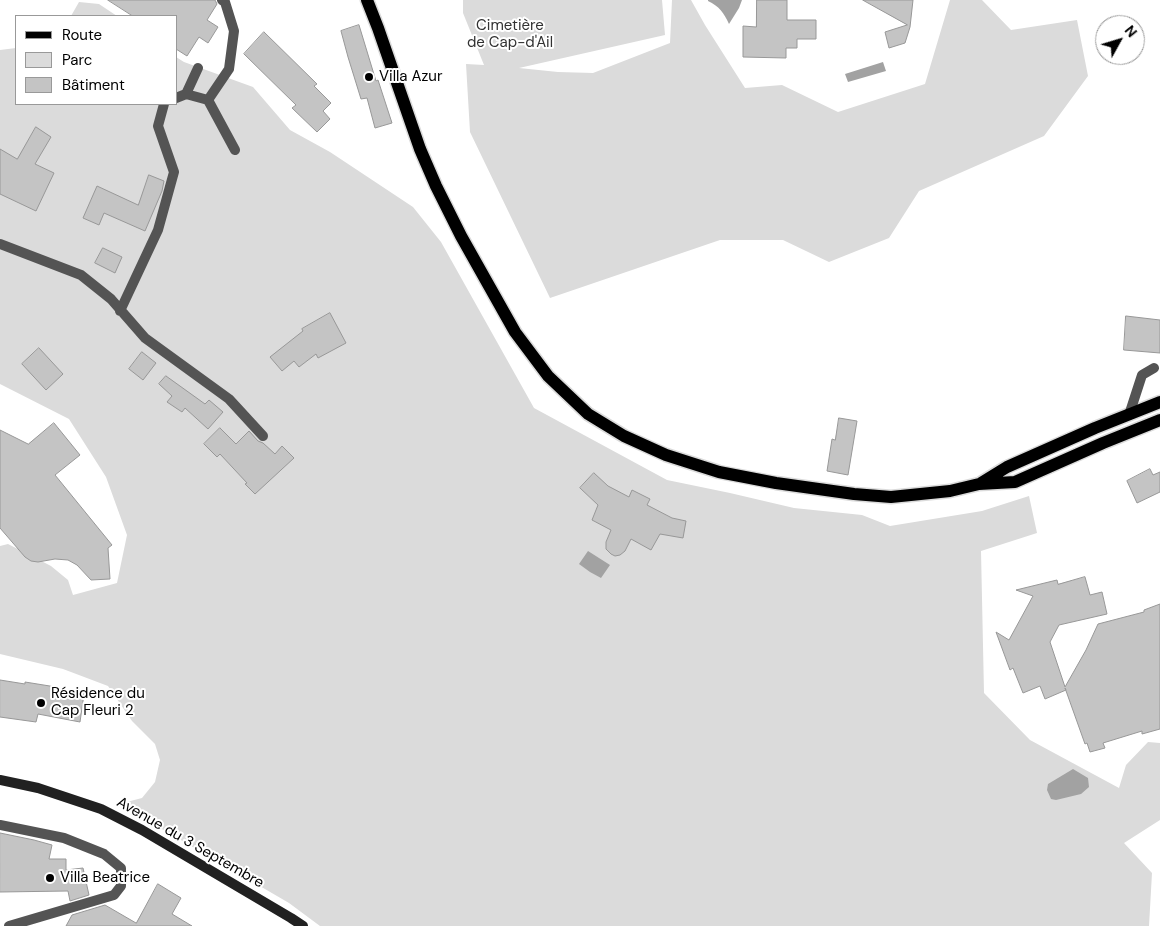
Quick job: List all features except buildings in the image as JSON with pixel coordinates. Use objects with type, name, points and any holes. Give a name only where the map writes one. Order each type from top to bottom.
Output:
[{"type":"main road","points":[[367,0],[420,149],[436,186],[515,332],[548,376],[588,414],[624,436],[666,455],[719,472],[776,483],[854,494],[892,497],[950,491],[979,484],[1015,482],[1160,420]]},
{"type":"main road","points":[[979,484],[1007,466],[1160,402]]},
{"type":"main road","name":"Avenue du 3 Septembre","points":[[0,780],[38,788],[101,809],[142,830],[303,926]]},
{"type":"street","points":[[208,100],[229,69],[234,31],[225,2],[222,0]]},
{"type":"street","points":[[186,94],[198,68]]},
{"type":"street","points":[[178,97],[186,94],[208,100],[235,150]]},
{"type":"street","points":[[120,311],[158,230],[174,172],[158,126],[164,105]]},
{"type":"street","points":[[0,244],[81,275],[111,299],[145,338],[229,400],[264,436]]},
{"type":"street","points":[[1129,415],[1142,375],[1154,368]]},
{"type":"street","points":[[0,824],[64,838],[104,854],[120,868],[122,886],[114,895],[10,926]]},
{"type":"green space","name":"Cimetière de Cap-d'Ail","points":[[463,0],[662,0],[665,35],[519,68],[593,73],[670,43],[672,0],[691,0],[745,88],[782,85],[838,112],[925,84],[950,0],[982,0],[1011,30],[1077,20],[1088,76],[1044,136],[919,191],[889,238],[829,262],[783,240],[720,240],[550,298],[470,132],[466,64],[484,65],[463,13]]},
{"type":"green space","points":[[79,2],[99,4],[116,15],[72,15]]},
{"type":"green space","points":[[15,48],[15,105],[178,105],[178,58],[253,87],[290,130],[330,152],[413,207],[441,242],[534,408],[667,480],[794,508],[862,515],[890,526],[982,511],[1029,496],[1037,533],[981,551],[984,693],[1030,740],[1119,788],[1126,765],[1148,742],[1160,743],[1160,820],[1124,843],[1152,873],[1149,926],[320,926],[289,903],[119,804],[142,798],[155,782],[160,760],[155,744],[132,721],[108,686],[63,669],[0,654],[0,546],[8,544],[51,566],[68,580],[73,595],[117,583],[127,535],[106,477],[69,419],[0,384],[0,50]]},
{"type":"shaded area","points":[[708,0],[742,0],[729,24],[721,10]]},
{"type":"shaded area","points":[[883,62],[886,71],[848,82],[845,74]]},
{"type":"shaded area","points":[[588,551],[610,565],[601,578],[579,564]]},
{"type":"shaded area","points":[[1073,769],[1088,778],[1089,787],[1081,794],[1056,800],[1051,799],[1047,790],[1048,784]]},
{"type":"place","name":"Villa Azur","points":[[369,77]]},
{"type":"place","name":"Résidence du Cap Fleuri 2","points":[[41,703]]},
{"type":"place","name":"Villa Beatrice","points":[[50,878]]}]
